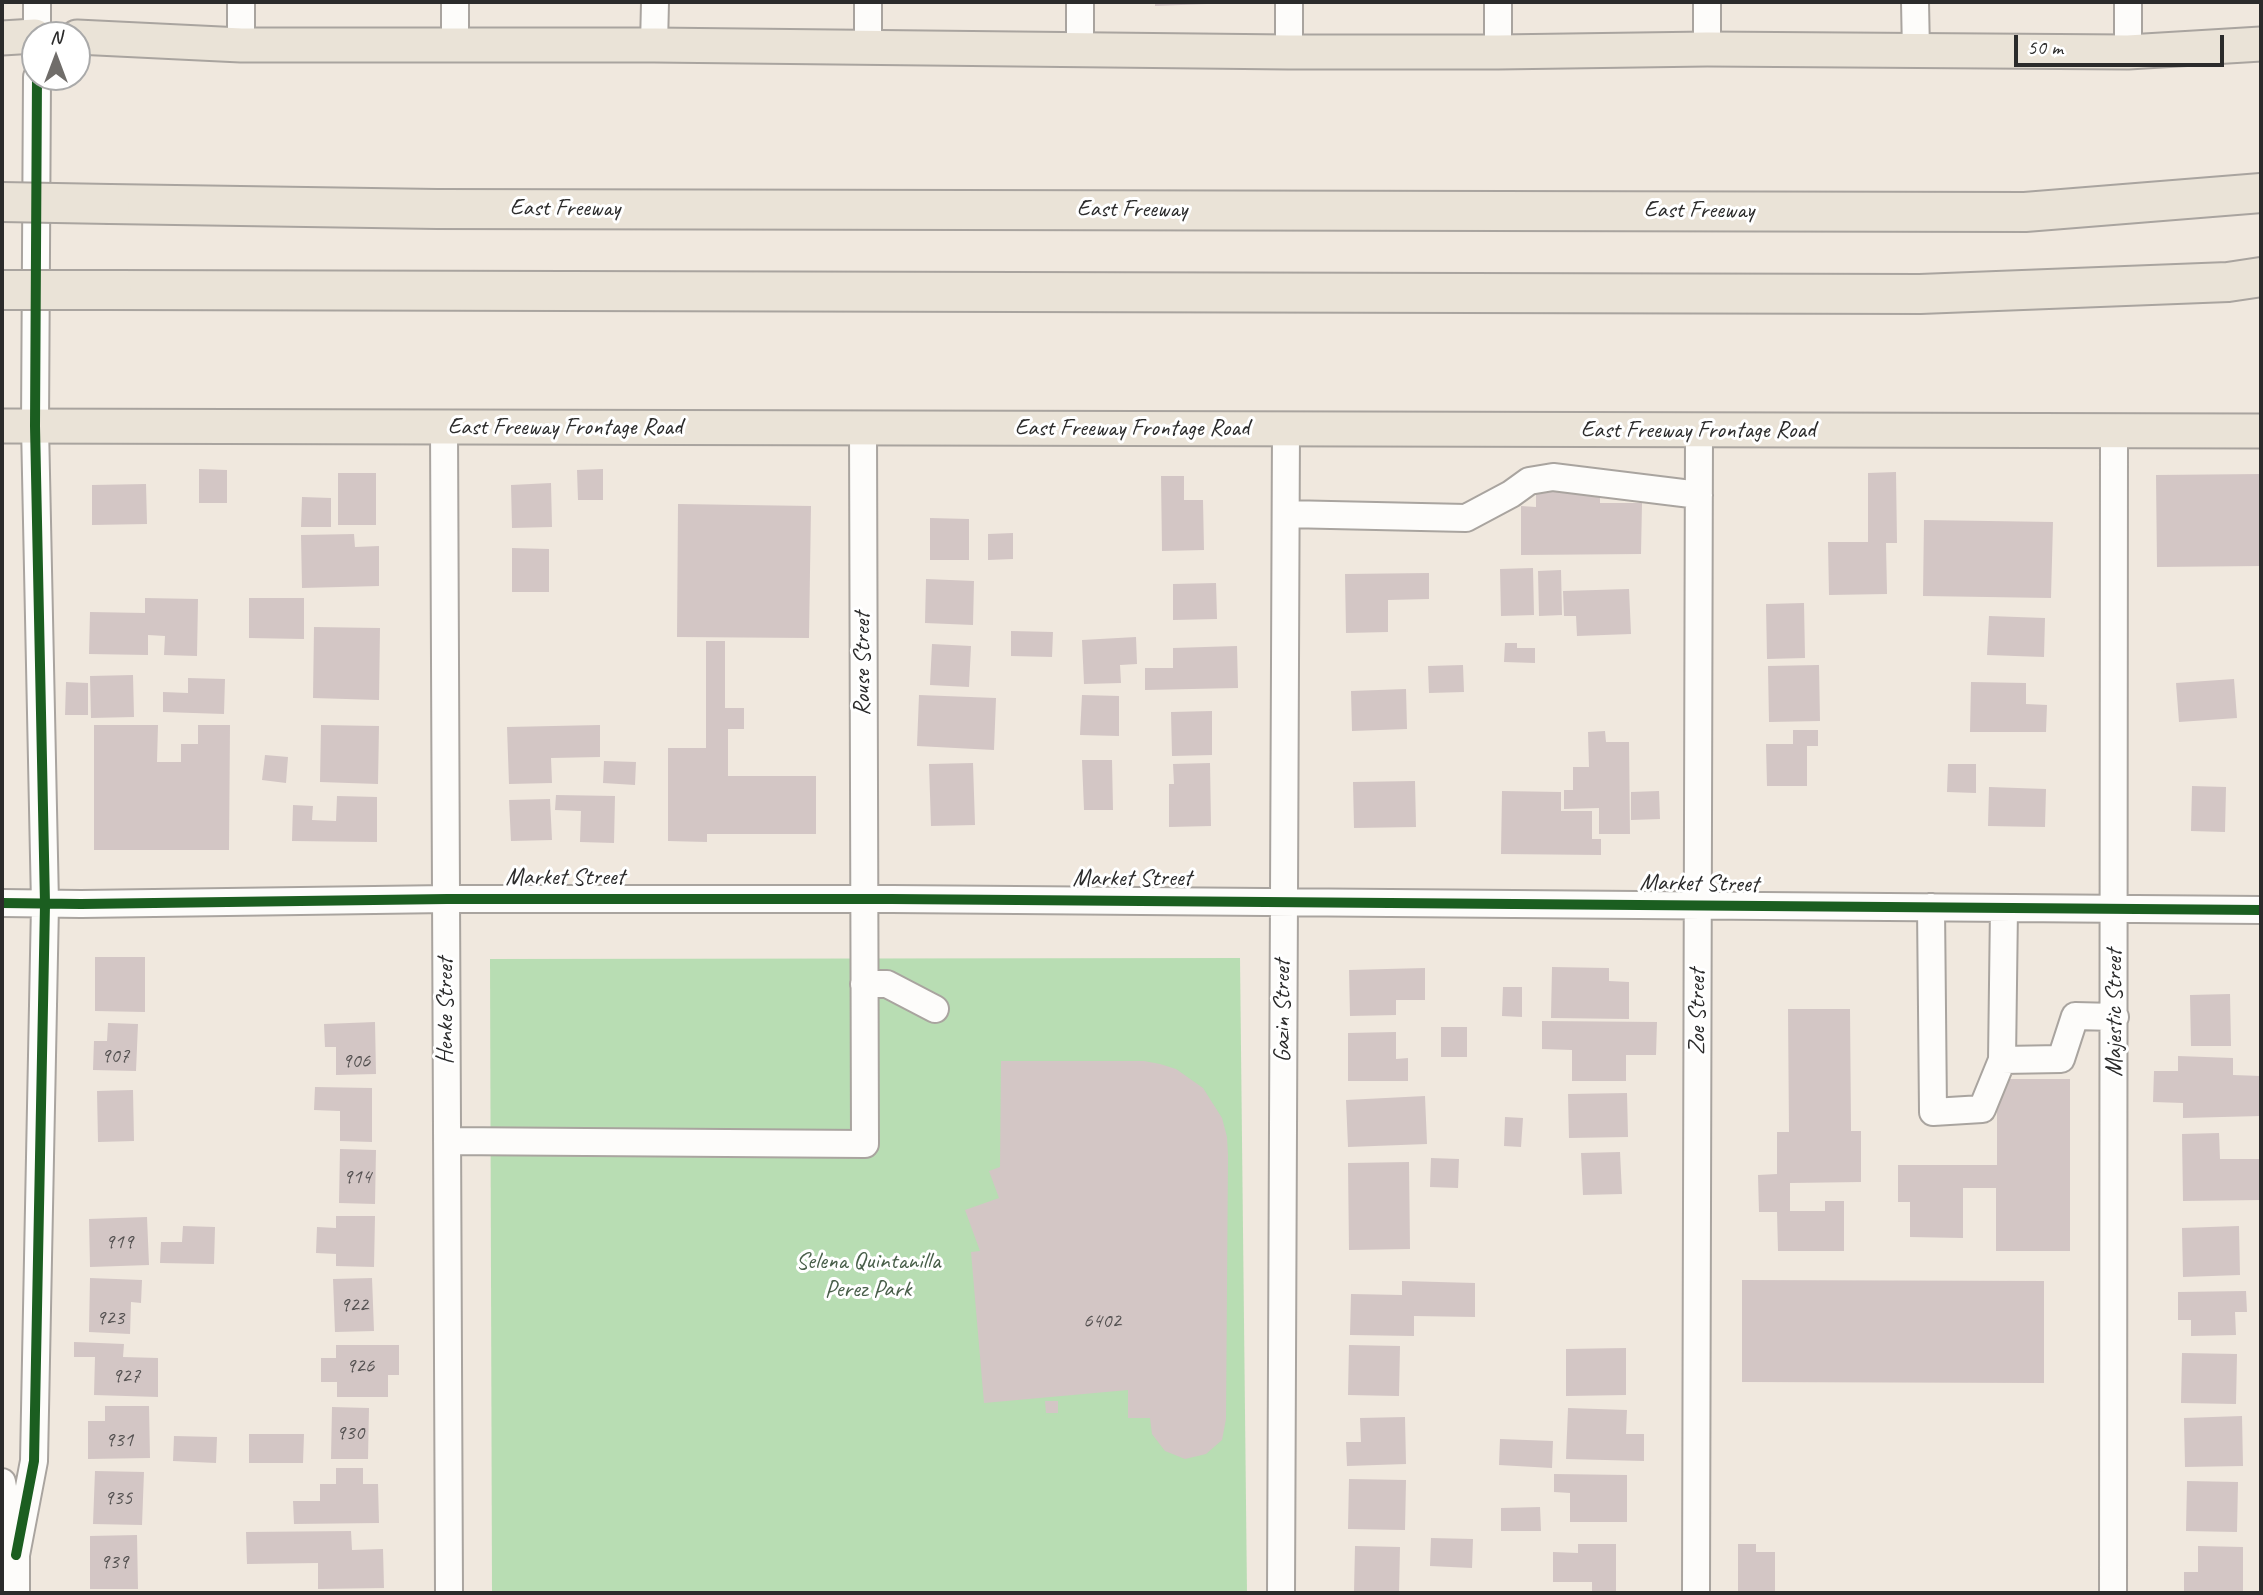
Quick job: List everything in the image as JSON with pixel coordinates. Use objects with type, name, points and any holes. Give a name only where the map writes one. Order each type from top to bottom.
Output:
[{"type":"highway","name":"East Freeway","points":[[2,202],[437,209],[2025,212],[2261,192]]},
{"type":"highway","points":[[2,290],[1920,294],[2228,282],[2261,278]]},
{"type":"main road","points":[[2,38],[21,36]]},
{"type":"main road","points":[[91,38],[241,45],[868,46],[1289,52],[1707,49],[2128,52],[2261,44]]},
{"type":"main road","name":"East Freeway Frontage Road","points":[[2,426],[2261,431]]},
{"type":"street","points":[[36,21],[37,2]]},
{"type":"street","points":[[241,2],[241,45]]},
{"type":"street","points":[[455,2],[455,45]]},
{"type":"street","points":[[654,45],[655,2]]},
{"type":"street","points":[[868,2],[868,46]]},
{"type":"street","points":[[1080,2],[1080,49]]},
{"type":"street","points":[[1289,2],[1289,52]]},
{"type":"street","points":[[1498,2],[1498,52]]},
{"type":"street","points":[[1707,2],[1707,49]]},
{"type":"street","points":[[1916,2],[1916,52]]},
{"type":"street","points":[[2128,2],[2128,52]]},
{"type":"street","points":[[16,1593],[16,1555],[34,1461],[45,904],[35,426],[37,91]]},
{"type":"street","name":"Henke Street","points":[[444,428],[449,1593]]},
{"type":"street","name":"Rouse Street","points":[[447,1140],[865,1144],[863,428]]},
{"type":"street","name":"Gazin Street","points":[[1282,1593],[1286,429]]},
{"type":"street","name":"Zoe Street","points":[[1696,1593],[1699,431]]},
{"type":"street","name":"Majestic Street","points":[[2113,1593],[2114,432]]},
{"type":"street","points":[[1286,514],[1466,518],[1529,481],[1553,477],[1699,495]]},
{"type":"street","name":"Market Street","points":[[2,903],[864,899],[2261,910]]},
{"type":"street","points":[[1931,907],[1933,1112],[1982,1109],[2002,1060],[2004,908]]},
{"type":"street","points":[[864,984],[887,985],[934,1009]]},
{"type":"street","points":[[2002,1060],[2061,1059],[2075,1016],[2115,1017]]},
{"type":"street","points":[[2,1482],[16,1555]]},
{"type":"green space","name":"Selena Quintanilla Perez Park","points":[[1240,958],[1247,1593],[492,1593],[490,959]]},
{"type":"building","points":[[1155,2],[1207,2],[1207,4],[1155,6]]},
{"type":"building","points":[[199,469],[227,470],[227,503],[199,503]]},
{"type":"building","points":[[603,469],[603,500],[578,500],[577,470]]},
{"type":"building","points":[[1896,472],[1897,543],[1886,543],[1887,594],[1829,595],[1828,542],[1868,542],[1868,473]]},
{"type":"building","points":[[338,473],[376,473],[376,525],[338,525]]},
{"type":"building","points":[[2261,474],[2261,566],[2157,567],[2156,475]]},
{"type":"building","points":[[1161,476],[1184,476],[1184,500],[1203,500],[1204,550],[1162,551]]},
{"type":"building","points":[[551,483],[552,527],[512,528],[511,485]]},
{"type":"building","points":[[146,484],[147,524],[92,525],[92,485]]},
{"type":"building","points":[[1536,485],[1600,486],[1600,503],[1642,503],[1641,554],[1521,555],[1521,506],[1536,507]]},
{"type":"building","points":[[302,497],[331,498],[331,527],[301,527]]},
{"type":"building","points":[[678,504],[811,506],[809,638],[677,637]]},
{"type":"building","points":[[930,518],[969,519],[969,560],[930,560]]},
{"type":"building","points":[[1924,520],[2053,522],[2051,598],[1923,596]]},
{"type":"building","points":[[1013,533],[1013,559],[988,560],[988,534]]},
{"type":"building","points":[[354,534],[355,547],[379,546],[379,586],[302,588],[301,535]]},
{"type":"building","points":[[512,548],[549,549],[549,592],[512,592]]},
{"type":"building","points":[[1533,568],[1534,615],[1501,616],[1500,569]]},
{"type":"building","points":[[1561,570],[1562,615],[1539,616],[1538,571]]},
{"type":"building","points":[[1429,573],[1429,599],[1388,600],[1388,632],[1346,633],[1345,574]]},
{"type":"building","points":[[926,579],[974,581],[973,625],[925,623]]},
{"type":"building","points":[[1216,583],[1217,619],[1173,620],[1173,584]]},
{"type":"building","points":[[1629,589],[1631,634],[1577,636],[1576,616],[1564,616],[1563,591]]},
{"type":"building","points":[[145,598],[198,599],[197,656],[164,655],[165,636],[148,635],[148,655],[89,654],[90,612],[145,613]]},
{"type":"building","points":[[249,598],[304,598],[304,639],[249,638]]},
{"type":"building","points":[[1804,603],[1805,658],[1767,659],[1766,604]]},
{"type":"building","points":[[1989,616],[2045,618],[2044,657],[1987,655]]},
{"type":"building","points":[[314,627],[380,628],[379,700],[313,698]]},
{"type":"building","points":[[1011,631],[1053,632],[1052,657],[1011,656]]},
{"type":"building","points":[[1136,637],[1137,664],[1120,665],[1121,683],[1084,684],[1082,640]]},
{"type":"building","points":[[706,641],[725,641],[725,708],[744,708],[744,729],[728,729],[728,776],[816,776],[816,834],[707,834],[707,842],[668,841],[668,748],[706,748]]},
{"type":"building","points":[[1505,643],[1517,643],[1517,648],[1535,648],[1535,663],[1504,662]]},
{"type":"building","points":[[932,644],[971,646],[969,687],[930,685]]},
{"type":"building","points":[[1237,646],[1238,688],[1145,690],[1145,668],[1173,668],[1173,648]]},
{"type":"building","points":[[1463,665],[1464,692],[1429,693],[1428,666]]},
{"type":"building","points":[[1819,665],[1820,721],[1769,722],[1768,666]]},
{"type":"building","points":[[133,675],[134,717],[91,718],[90,676]]},
{"type":"building","points":[[188,678],[225,679],[224,714],[163,712],[163,692],[188,693]]},
{"type":"building","points":[[2234,679],[2237,718],[2179,722],[2176,683]]},
{"type":"building","points":[[66,682],[88,683],[88,715],[65,715]]},
{"type":"building","points":[[1971,682],[2026,683],[2026,704],[2047,705],[2046,732],[1970,732]]},
{"type":"building","points":[[1406,689],[1407,729],[1352,731],[1351,691]]},
{"type":"building","points":[[919,695],[996,698],[994,750],[917,746]]},
{"type":"building","points":[[1082,695],[1119,696],[1119,736],[1080,735]]},
{"type":"building","points":[[1212,711],[1212,755],[1172,756],[1171,712]]},
{"type":"building","points":[[94,725],[158,725],[157,762],[181,762],[181,744],[198,744],[198,725],[230,725],[229,850],[94,850]]},
{"type":"building","points":[[321,725],[379,726],[378,784],[320,782]]},
{"type":"building","points":[[600,725],[600,757],[551,758],[552,783],[509,784],[507,727]]},
{"type":"building","points":[[1793,730],[1818,730],[1818,746],[1807,746],[1807,786],[1767,786],[1766,744],[1793,744]]},
{"type":"building","points":[[1605,731],[1606,742],[1629,742],[1630,834],[1599,834],[1599,808],[1564,809],[1564,790],[1573,790],[1573,767],[1589,767],[1588,732]]},
{"type":"building","points":[[265,755],[288,757],[286,783],[262,780]]},
{"type":"building","points":[[1082,760],[1112,760],[1113,810],[1084,810]]},
{"type":"building","points":[[604,761],[636,762],[635,785],[603,783]]},
{"type":"building","points":[[973,763],[975,825],[931,826],[929,764]]},
{"type":"building","points":[[1210,763],[1211,826],[1169,827],[1169,784],[1174,784],[1173,764]]},
{"type":"building","points":[[1948,764],[1976,764],[1976,793],[1947,792]]},
{"type":"building","points":[[1415,781],[1416,827],[1354,828],[1353,782]]},
{"type":"building","points":[[2192,786],[2226,787],[2225,832],[2191,831]]},
{"type":"building","points":[[1989,787],[2046,789],[2045,827],[1988,826]]},
{"type":"building","points":[[1502,791],[1561,792],[1561,811],[1592,811],[1592,839],[1601,839],[1601,855],[1501,854]]},
{"type":"building","points":[[1659,791],[1660,819],[1631,820],[1631,792]]},
{"type":"building","points":[[556,795],[615,796],[614,843],[580,842],[581,811],[555,810]]},
{"type":"building","points":[[337,796],[377,797],[377,842],[292,841],[293,805],[313,806],[312,820],[336,821]]},
{"type":"building","points":[[550,799],[552,840],[511,841],[509,800]]},
{"type":"building","points":[[95,957],[145,957],[145,1012],[95,1011]]},
{"type":"building","points":[[1552,967],[1609,968],[1609,981],[1629,982],[1629,1019],[1551,1018]]},
{"type":"building","points":[[1425,968],[1425,1000],[1396,1000],[1396,1015],[1350,1016],[1349,970]]},
{"type":"building","points":[[1503,987],[1522,987],[1522,1017],[1502,1016]]},
{"type":"building","points":[[2230,994],[2231,1046],[2191,1046],[2190,995]]},
{"type":"building","points":[[1788,1009],[1850,1009],[1851,1131],[1861,1131],[1861,1182],[1790,1183],[1790,1211],[1825,1211],[1825,1201],[1844,1201],[1844,1251],[1778,1251],[1777,1212],[1759,1212],[1758,1175],[1777,1174],[1777,1132],[1789,1132]]},
{"type":"building","points":[[1542,1021],[1657,1022],[1656,1055],[1626,1055],[1626,1081],[1572,1081],[1572,1050],[1542,1049]]},
{"type":"building","points":[[375,1022],[376,1074],[336,1075],[336,1047],[325,1047],[324,1024]]},
{"type":"building","points":[[108,1023],[138,1024],[136,1071],[93,1070],[94,1041],[107,1041]]},
{"type":"building","points":[[1441,1027],[1467,1027],[1467,1057],[1441,1057]]},
{"type":"building","points":[[1396,1032],[1396,1059],[1408,1058],[1408,1081],[1348,1081],[1348,1033]]},
{"type":"building","points":[[2178,1056],[2233,1058],[2233,1075],[2261,1076],[2261,1116],[2183,1118],[2183,1103],[2153,1102],[2154,1071],[2178,1071]]},
{"type":"building","points":[[1001,1061],[1144,1061],[1160,1064],[1176,1069],[1203,1088],[1222,1118],[1228,1156],[1226,1419],[1222,1440],[1206,1454],[1185,1459],[1165,1451],[1152,1434],[1150,1418],[1128,1418],[1128,1390],[984,1403],[971,1252],[980,1251],[965,1210],[999,1198],[989,1171],[1000,1167]]},
{"type":"building","points":[[1997,1079],[2070,1079],[2070,1251],[1996,1251],[1996,1188],[1963,1188],[1963,1238],[1910,1237],[1910,1202],[1898,1202],[1898,1165],[1997,1165]]},
{"type":"building","points":[[315,1087],[372,1088],[372,1142],[340,1141],[340,1111],[314,1110]]},
{"type":"building","points":[[133,1090],[134,1141],[98,1142],[97,1091]]},
{"type":"building","points":[[1627,1093],[1628,1137],[1569,1138],[1568,1094]]},
{"type":"building","points":[[1425,1096],[1427,1144],[1348,1147],[1346,1100]]},
{"type":"building","points":[[1505,1117],[1523,1118],[1521,1147],[1504,1146]]},
{"type":"building","points":[[2219,1133],[2220,1159],[2261,1159],[2261,1200],[2183,1201],[2182,1134]]},
{"type":"building","points":[[340,1149],[376,1150],[375,1204],[339,1203]]},
{"type":"building","points":[[1620,1152],[1622,1194],[1583,1195],[1581,1153]]},
{"type":"building","points":[[1431,1158],[1459,1159],[1458,1188],[1430,1187]]},
{"type":"building","points":[[1409,1162],[1410,1249],[1349,1250],[1348,1163]]},
{"type":"building","points":[[336,1216],[375,1216],[374,1267],[336,1266],[336,1254],[316,1253],[317,1227],[336,1228]]},
{"type":"building","points":[[147,1217],[149,1265],[90,1267],[89,1219]]},
{"type":"building","points":[[183,1226],[215,1227],[214,1264],[160,1263],[161,1242],[182,1242]]},
{"type":"building","points":[[2239,1226],[2240,1275],[2183,1277],[2182,1228]]},
{"type":"building","points":[[90,1278],[142,1280],[141,1303],[131,1302],[130,1334],[89,1332]]},
{"type":"building","points":[[372,1278],[374,1331],[335,1332],[333,1279]]},
{"type":"building","points":[[1742,1280],[2044,1281],[2044,1383],[1742,1382]]},
{"type":"building","points":[[1402,1281],[1475,1283],[1475,1317],[1414,1316],[1414,1336],[1350,1335],[1351,1294],[1402,1295]]},
{"type":"building","points":[[2246,1291],[2247,1312],[2235,1312],[2236,1335],[2191,1336],[2191,1320],[2178,1320],[2178,1292]]},
{"type":"building","points":[[74,1342],[124,1344],[123,1357],[158,1358],[158,1397],[94,1395],[95,1357],[74,1357]]},
{"type":"building","points":[[336,1345],[399,1345],[399,1375],[388,1375],[388,1397],[337,1397],[337,1382],[321,1382],[321,1358],[336,1358]]},
{"type":"building","points":[[1349,1345],[1400,1346],[1399,1396],[1348,1395]]},
{"type":"building","points":[[1626,1348],[1626,1395],[1566,1396],[1566,1349]]},
{"type":"building","points":[[2182,1353],[2237,1354],[2236,1404],[2181,1403]]},
{"type":"building","points":[[1045,1401],[1058,1401],[1058,1413],[1046,1413]]},
{"type":"building","points":[[105,1406],[149,1406],[150,1458],[88,1459],[88,1421],[105,1421]]},
{"type":"building","points":[[332,1407],[369,1408],[368,1459],[331,1459]]},
{"type":"building","points":[[1568,1408],[1627,1410],[1626,1434],[1644,1434],[1644,1461],[1566,1459]]},
{"type":"building","points":[[2242,1416],[2243,1466],[2185,1467],[2184,1418]]},
{"type":"building","points":[[1405,1417],[1406,1464],[1347,1466],[1346,1442],[1361,1442],[1360,1418]]},
{"type":"building","points":[[249,1434],[304,1434],[303,1463],[249,1463]]},
{"type":"building","points":[[174,1436],[217,1437],[216,1463],[173,1461]]},
{"type":"building","points":[[1500,1439],[1553,1441],[1552,1468],[1499,1465]]},
{"type":"building","points":[[336,1468],[363,1468],[363,1484],[378,1484],[379,1523],[294,1524],[293,1501],[320,1501],[320,1484],[336,1484]]},
{"type":"building","points":[[95,1471],[144,1472],[142,1525],[93,1524]]},
{"type":"building","points":[[1554,1474],[1627,1475],[1627,1522],[1570,1522],[1570,1493],[1554,1492]]},
{"type":"building","points":[[1349,1479],[1406,1480],[1405,1530],[1348,1529]]},
{"type":"building","points":[[2187,1481],[2238,1482],[2237,1532],[2186,1531]]},
{"type":"building","points":[[1540,1507],[1541,1531],[1501,1531],[1501,1508]]},
{"type":"building","points":[[351,1531],[352,1550],[383,1549],[384,1588],[318,1589],[318,1563],[247,1564],[246,1532]]},
{"type":"building","points":[[137,1535],[138,1589],[90,1589],[90,1536]]},
{"type":"building","points":[[1431,1538],[1473,1539],[1472,1568],[1430,1566]]},
{"type":"building","points":[[1578,1544],[1616,1544],[1616,1593],[1592,1593],[1592,1582],[1553,1582],[1553,1552],[1578,1553]]},
{"type":"building","points":[[1738,1544],[1756,1544],[1756,1552],[1775,1552],[1775,1593],[1738,1593]]},
{"type":"building","points":[[1355,1546],[1400,1547],[1399,1593],[1354,1592]]},
{"type":"building","points":[[2198,1546],[2243,1547],[2243,1593],[2184,1593],[2184,1572],[2198,1572]]},
{"type":"cycle path","points":[[16,1555],[34,1461],[45,904],[35,426],[37,91]]},
{"type":"cycle path","points":[[2,903],[892,899],[2261,910]]}]
